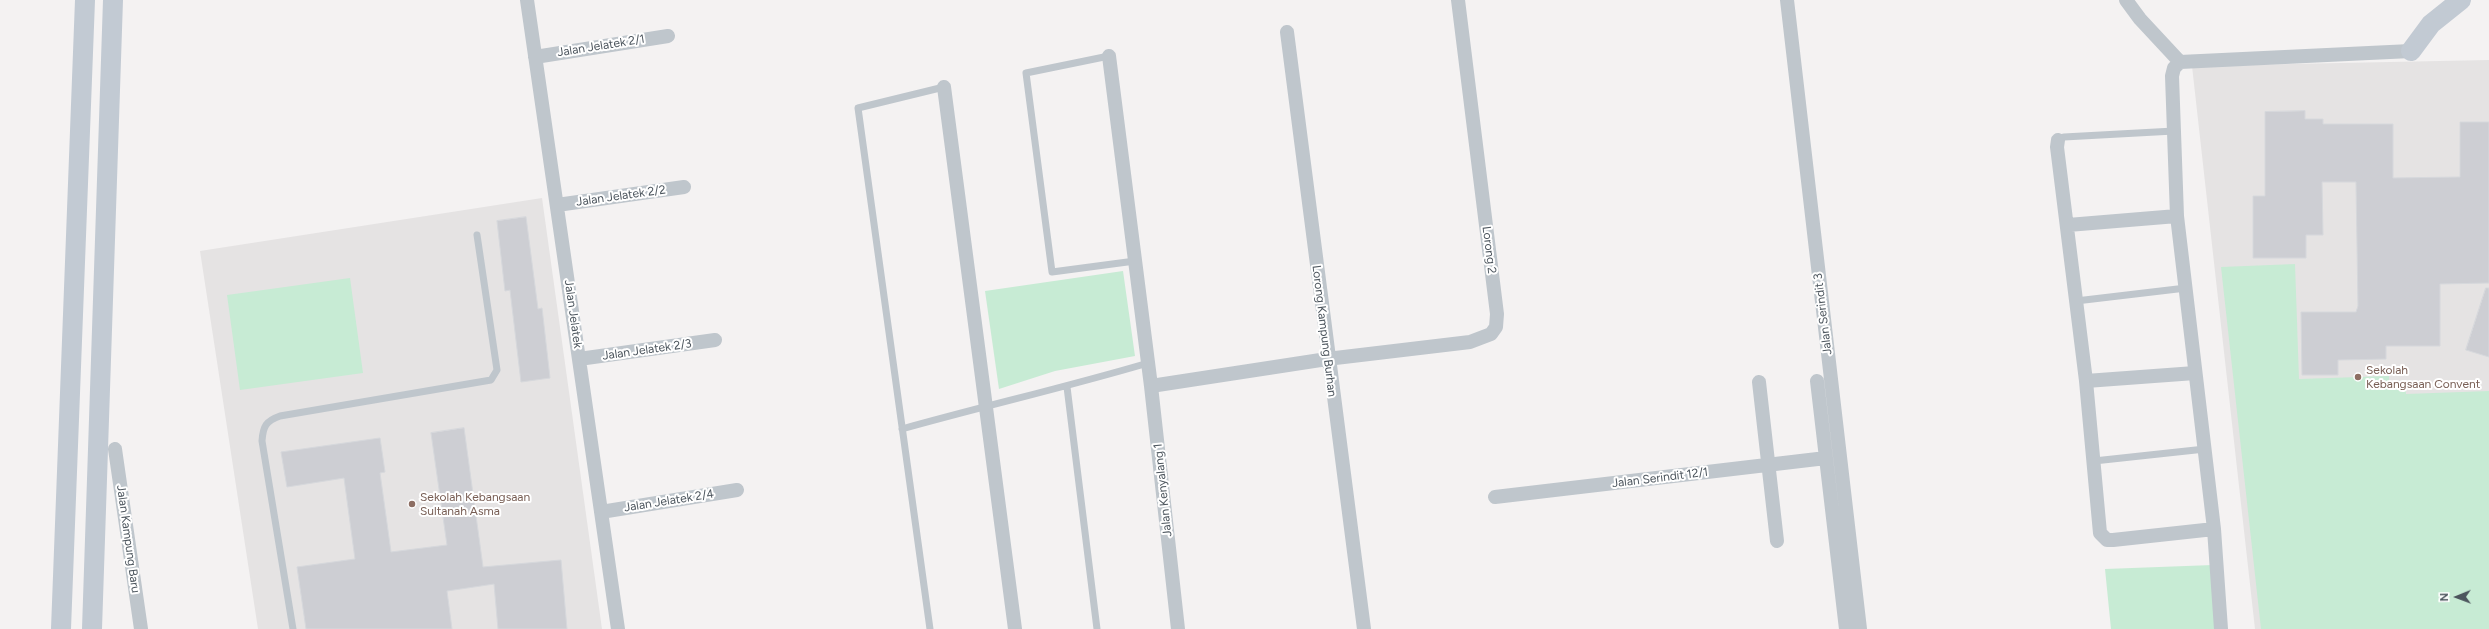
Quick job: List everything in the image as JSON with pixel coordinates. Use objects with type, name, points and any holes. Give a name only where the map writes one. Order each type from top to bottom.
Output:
[{"type":"main road","points":[[61,629],[85,0]]},
{"type":"main road","points":[[92,629],[113,0]]},
{"type":"main road","points":[[2411,51],[2431,24],[2461,0]]},
{"type":"street","name":"Jalan Jelatek","points":[[527,0],[618,629]]},
{"type":"street","name":"Lorong 2","points":[[1151,386],[1328,359],[1470,342],[1491,334],[1496,327],[1497,314],[1458,0]]},
{"type":"street","name":"Jalan Serindit 3","points":[[1787,0],[1860,629]]},
{"type":"street","points":[[2126,0],[2140,19],[2180,62]]},
{"type":"street","name":"Lorong Kampung Burhan","points":[[1287,32],[1364,629]]},
{"type":"street","name":"Jalan Jelatek 2/1","points":[[535,56],[668,36]]},
{"type":"street","points":[[2221,629],[2214,529],[2177,216],[2172,76],[2174,68],[2180,62],[2411,51]]},
{"type":"street","name":"Jalan Kenyalang 1","points":[[1109,56],[1148,357],[1178,629]]},
{"type":"street","points":[[944,87],[1015,629]]},
{"type":"street","points":[[2058,140],[2057,147],[2068,225],[2086,381],[2094,461],[2098,527],[2100,533],[2107,540],[2214,529]]},
{"type":"street","name":"Jalan Jelatek 2/2","points":[[557,205],[684,187]]},
{"type":"street","points":[[2068,225],[2177,216]]},
{"type":"street","name":"Jalan Jelatek 2/3","points":[[579,359],[715,340]]},
{"type":"street","points":[[2086,381],[2195,373]]},
{"type":"street","points":[[1817,381],[1846,629]]},
{"type":"street","points":[[1759,382],[1777,542]]},
{"type":"street","name":"Jalan Kampung Baru","points":[[115,449],[141,629]]},
{"type":"street","name":"Jalan Serindit 12/1","points":[[1495,497],[1826,458]]},
{"type":"street","name":"Jalan Jelatek 2/4","points":[[601,512],[737,490]]},
{"type":"lane","points":[[1109,56],[1026,73],[1052,272],[1135,261]]},
{"type":"lane","points":[[930,629],[858,108],[944,87]]},
{"type":"lane","points":[[2058,140],[2064,137],[2174,131]]},
{"type":"lane","points":[[293,629],[262,441],[263,428],[269,420],[280,416],[491,380],[497,370],[477,235]]},
{"type":"lane","points":[[2076,301],[2186,288]]},
{"type":"lane","points":[[902,429],[986,406],[1067,387],[1148,357]]},
{"type":"lane","points":[[1067,387],[1096,629]]},
{"type":"lane","points":[[2094,461],[2205,449]]},
{"type":"shaded area","name":"Sekolah Kebangsaan Convent","points":[[2489,60],[2489,629],[2255,629],[2192,66]]},
{"type":"shaded area","name":"Sekolah Kebangsaan Sultanah Asma","points":[[542,198],[602,629],[258,629],[200,251]]},
{"type":"green space","points":[[2295,264],[2299,379],[2389,376],[2389,385],[2405,384],[2406,394],[2489,391],[2489,629],[2261,629],[2221,267]]},
{"type":"green space","points":[[1123,271],[1135,356],[1055,371],[999,389],[985,291]]},
{"type":"green space","points":[[350,278],[363,373],[240,390],[227,295]]},
{"type":"green space","points":[[2213,565],[2216,629],[2111,629],[2105,569]]},
{"type":"building","points":[[2305,111],[2305,119],[2323,119],[2323,124],[2393,124],[2393,178],[2460,177],[2460,122],[2489,122],[2489,283],[2440,284],[2440,346],[2386,346],[2386,359],[2338,360],[2338,375],[2302,375],[2301,312],[2356,312],[2358,306],[2356,182],[2322,182],[2323,235],[2306,235],[2306,258],[2253,258],[2253,196],[2265,196],[2265,112]]},
{"type":"building","points":[[526,217],[538,309],[542,308],[550,378],[521,382],[510,290],[505,291],[497,221]]},
{"type":"building","points":[[2486,288],[2489,288],[2489,357],[2466,350]]},
{"type":"building","points":[[464,428],[483,567],[561,560],[567,629],[498,629],[494,584],[447,591],[452,629],[306,629],[297,567],[355,559],[344,478],[287,487],[281,452],[380,438],[385,472],[380,473],[391,552],[447,545],[431,433]]},
{"type":"place","name":"Sekolah Kebangsaan Convent","points":[[2358,377]]},
{"type":"place","name":"Sekolah Kebangsaan Sultanah Asma","points":[[412,504]]}]
